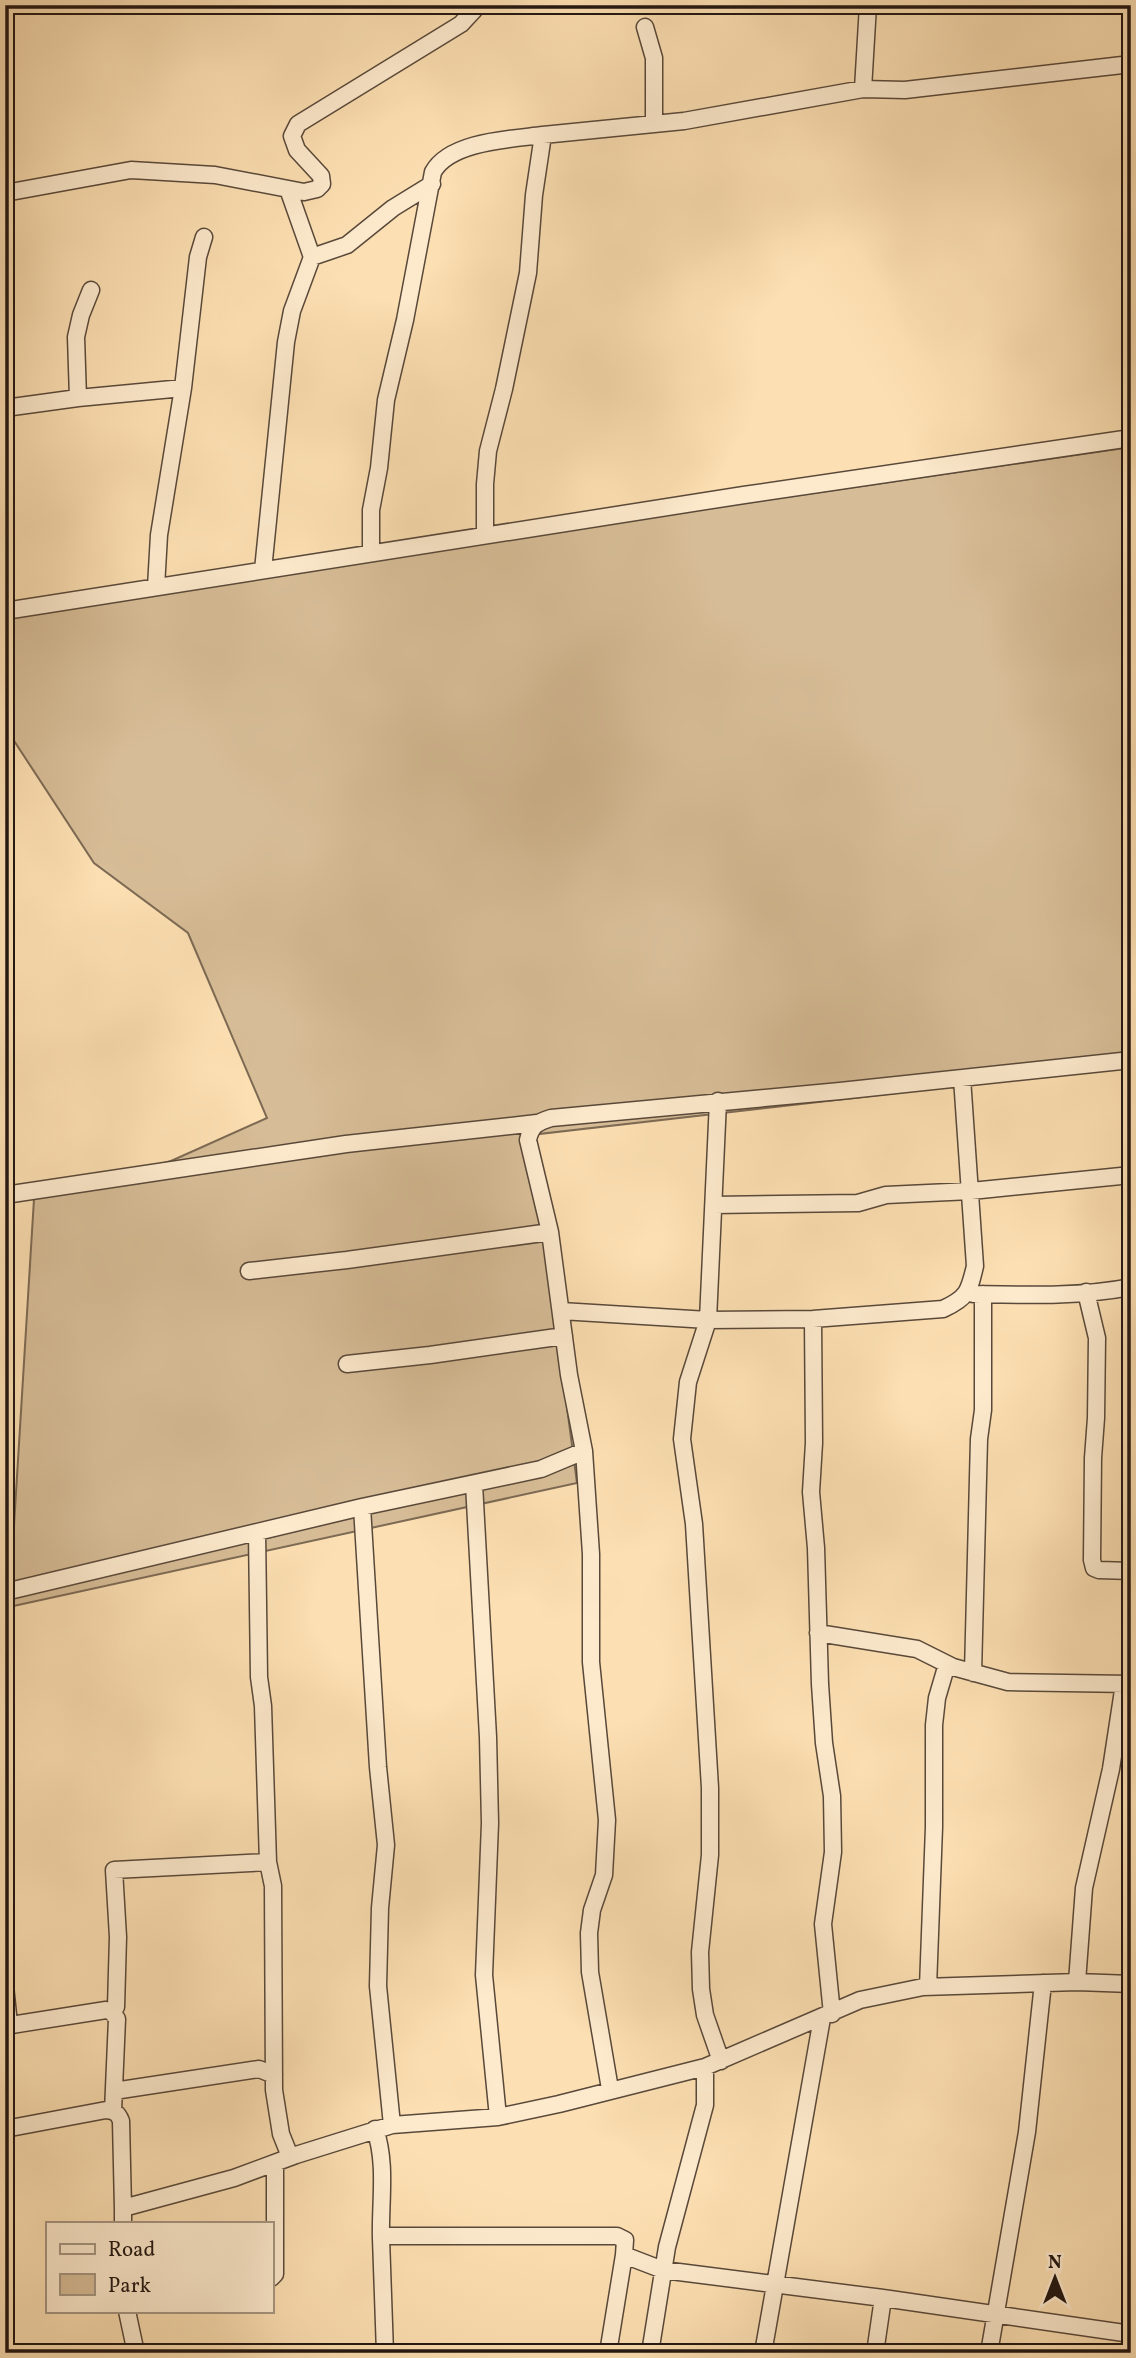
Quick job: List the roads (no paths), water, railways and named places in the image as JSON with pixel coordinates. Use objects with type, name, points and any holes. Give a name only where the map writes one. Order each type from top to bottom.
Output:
[{"type":"street","points":[[5,193],[131,170],[215,175],[304,192],[317,189],[322,184],[321,176],[297,150],[292,135],[298,124],[461,24],[476,5]]},
{"type":"street","points":[[863,89],[868,5]]},
{"type":"street","points":[[645,27],[654,58],[654,124]]},
{"type":"street","points":[[371,553],[371,510],[379,468],[386,400],[405,320],[430,180],[437,165],[469,147],[486,142],[654,124],[863,89],[905,90],[1131,64]]},
{"type":"street","points":[[485,536],[488,451],[528,273],[534,195],[543,135]]},
{"type":"street","points":[[312,257],[348,245],[430,180]]},
{"type":"street","points":[[263,570],[286,342],[292,311],[312,257],[288,189]]},
{"type":"street","points":[[156,587],[159,535],[183,388],[198,257],[204,237]]},
{"type":"street","points":[[78,398],[76,337],[80,315],[91,290]]},
{"type":"street","points":[[5,408],[183,388]]},
{"type":"street","points":[[5,611],[1131,438]]},
{"type":"street","points":[[5,1195],[346,1144],[537,1123],[551,1118],[1131,1060]]},
{"type":"street","points":[[962,1078],[983,1410],[979,1439],[973,1673]]},
{"type":"street","points":[[650,2353],[667,2247],[705,2105],[713,2064],[701,1989],[700,1952],[710,1855],[710,1787],[694,1524],[682,1439],[688,1382],[708,1320],[718,1101]]},
{"type":"street","points":[[537,1123],[530,1131],[528,1140],[550,1232],[569,1375],[584,1451],[592,1554],[591,1662],[607,1821],[604,1875],[592,1910],[589,1933],[590,1972],[610,2090]]},
{"type":"street","points":[[714,1205],[858,1203],[886,1195],[971,1191],[1131,1175]]},
{"type":"street","points":[[249,1271],[550,1232]]},
{"type":"street","points":[[561,1311],[708,1320],[813,1319],[943,1308],[975,1294],[1021,1295],[1131,1287]]},
{"type":"street","points":[[1086,1292],[1097,1338],[1092,1560],[1094,1568],[1099,1570],[1131,1572]]},
{"type":"street","points":[[763,2353],[827,2016],[823,1924],[833,1852],[832,1796],[824,1743],[811,1492],[814,1443],[813,1319]]},
{"type":"street","points":[[347,1364],[564,1336]]},
{"type":"street","points":[[5,1592],[362,1507],[541,1469],[584,1451]]},
{"type":"street","points":[[474,1484],[489,1761],[490,1823],[484,1975],[498,2117]]},
{"type":"street","points":[[362,1507],[378,1767],[386,1845],[380,1908],[378,1986],[392,2125]]},
{"type":"street","points":[[257,1532],[259,1677],[263,1706],[268,1862],[273,1886],[274,2091],[281,2134],[289,2154],[296,2155]]},
{"type":"street","points":[[818,1633],[917,1649],[973,1673],[1020,1683],[1128,1684],[1084,1888],[1077,1982]]},
{"type":"street","points":[[928,1987],[934,1827],[934,1725],[937,1698],[947,1664]]},
{"type":"street","points":[[113,2012],[116,2007],[118,1937],[114,1870],[268,1862]]},
{"type":"street","points":[[5,2129],[106,2110],[113,2111],[121,2121],[123,2216],[375,2129],[392,2125],[498,2117],[713,2064],[860,2000],[928,1987],[1077,1982],[1131,1984]]},
{"type":"street","points":[[989,2353],[1027,2132],[1043,1983]]},
{"type":"street","points":[[5,1986],[7,2025],[106,2010],[113,2012],[117,2019],[113,2111]]},
{"type":"street","points":[[114,2091],[259,2069],[274,2075]]},
{"type":"street","points":[[375,2129],[382,2160],[381,2236],[386,2353]]},
{"type":"street","points":[[273,2276],[275,2163]]},
{"type":"street","points":[[381,2236],[617,2236],[625,2240],[608,2353]]},
{"type":"street","points":[[624,2255],[663,2270],[1131,2334]]},
{"type":"street","points":[[875,2353],[883,2298]]},
{"type":"street","points":[[130,2312],[136,2353]]}]
